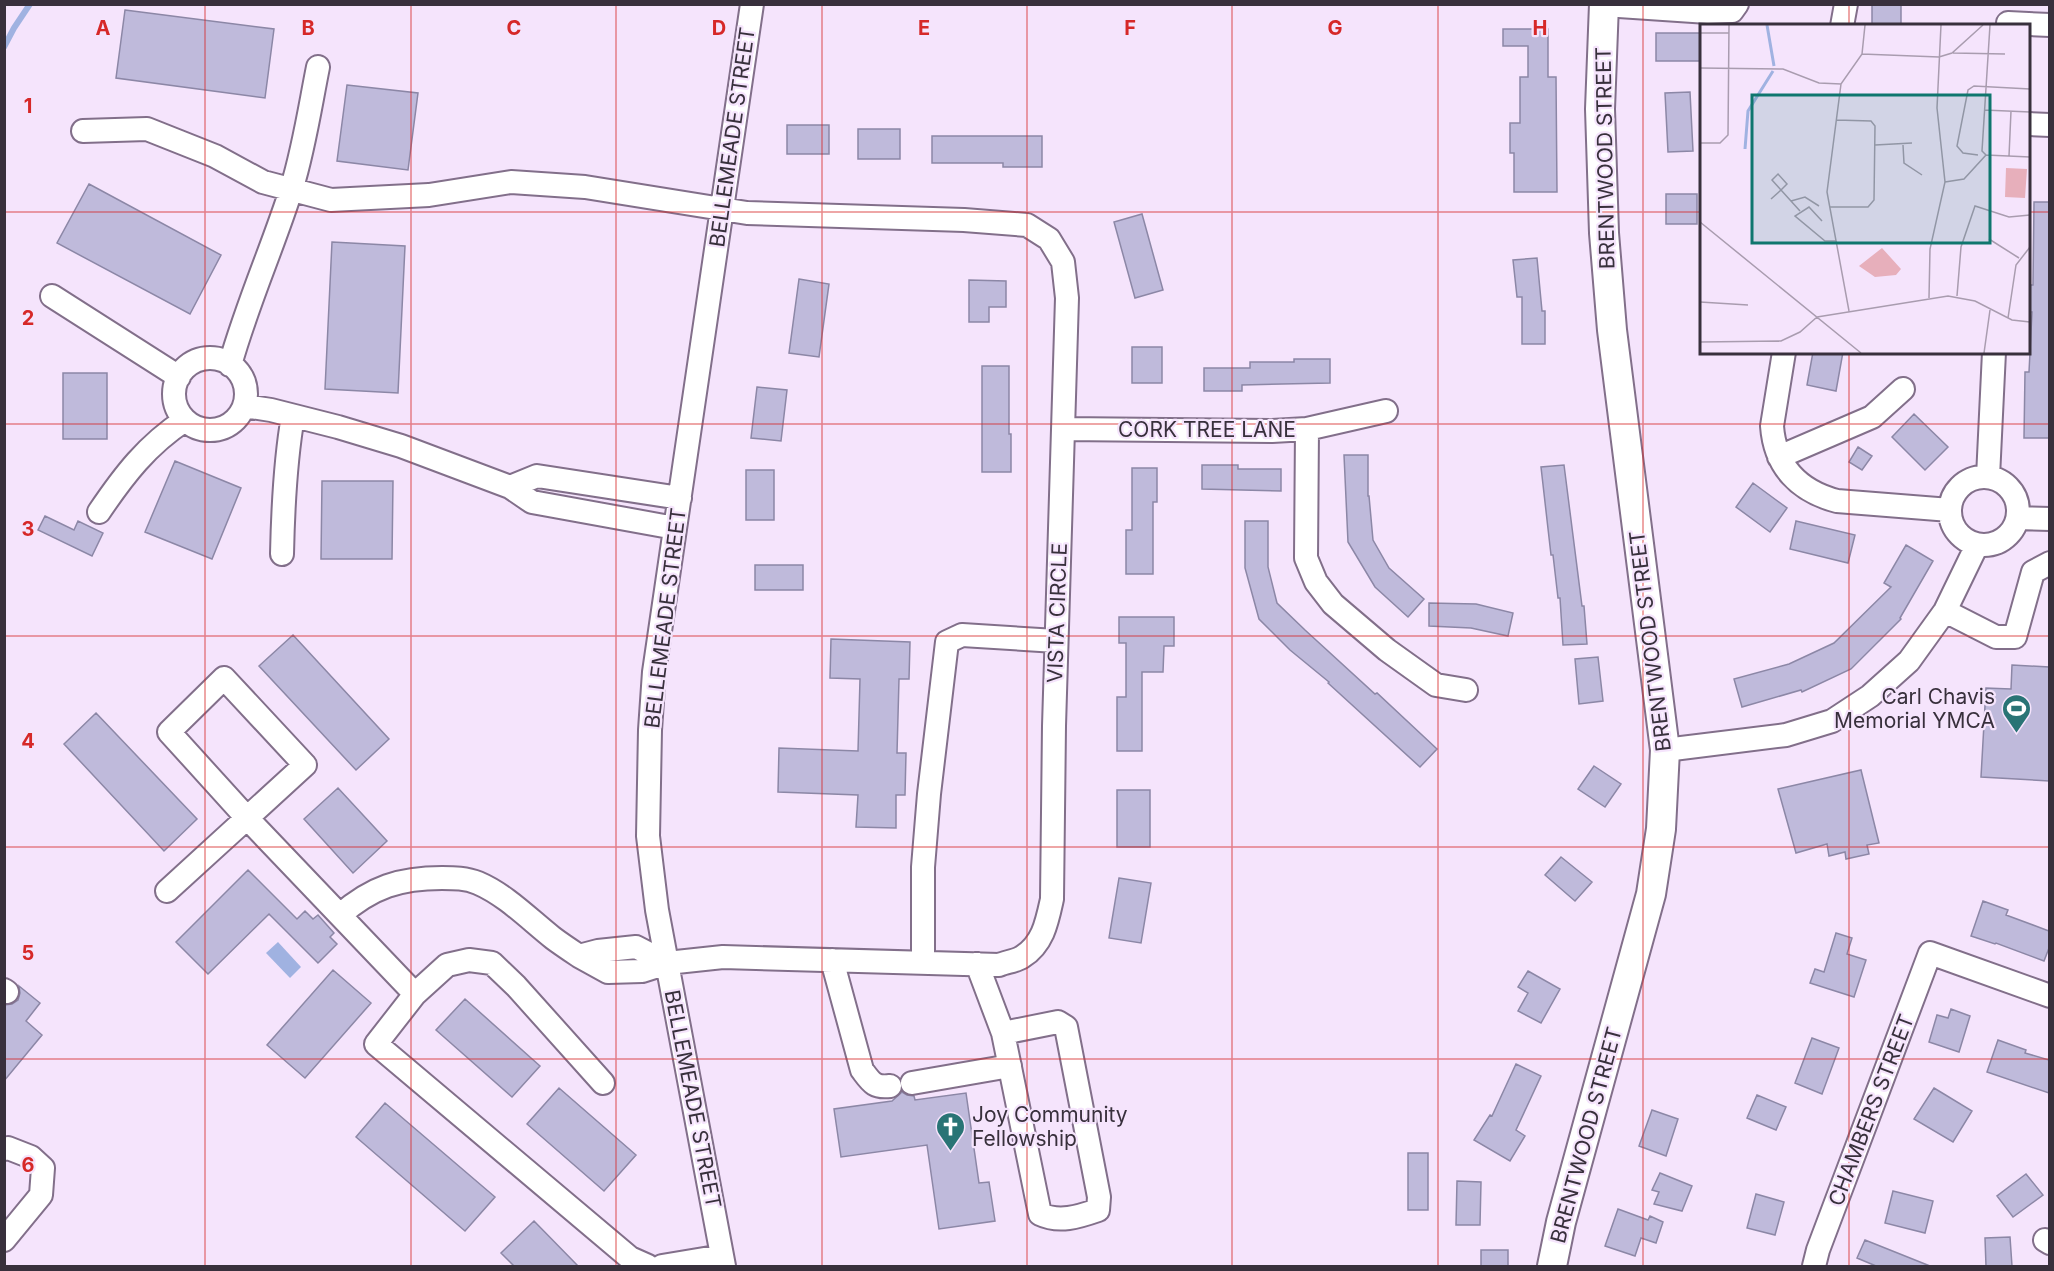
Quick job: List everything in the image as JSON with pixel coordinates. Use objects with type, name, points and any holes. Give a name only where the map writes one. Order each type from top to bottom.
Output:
[{"type":"main road","name":"BRENTWOOD STREET","points":[[1551,1266],[1564,1210],[1651,894],[1661,829],[1665,750],[1612,330],[1604,233],[1599,110],[1604,5]]},
{"type":"street","name":"BELLEMEADE STREET","points":[[723,1261],[657,910],[648,836],[649,742],[654,672],[752,4]]},
{"type":"street","points":[[1604,5],[1708,12],[1732,11],[1737,4]]},
{"type":"street","points":[[1842,24],[1846,4]]},
{"type":"street","points":[[2009,18],[2049,25]]},
{"type":"street","points":[[230,364],[239,332],[291,188],[301,152],[318,66]]},
{"type":"street","points":[[2030,124],[2049,125]]},
{"type":"street","name":"VISTA CIRCLE","points":[[83,131],[147,129],[215,156],[263,182],[331,200],[429,195],[511,182],[585,187],[747,213],[964,220],[1027,225],[1049,239],[1063,262],[1067,298],[1056,641],[1052,900],[1047,926],[1039,942],[1022,957],[999,965],[723,957],[667,963]]},
{"type":"street","points":[[51,296],[179,377]]},
{"type":"street","points":[[1784,354],[1772,426],[1779,457],[1790,475],[1806,489],[1821,497],[1837,501],[1950,510]]},
{"type":"street","points":[[1988,477],[1994,354]]},
{"type":"street","points":[[207,358],[230,364],[239,372],[246,394],[244,406],[238,417],[219,429],[207,430],[195,427],[178,411],[175,388],[179,377],[196,361],[207,358]]},
{"type":"street","points":[[1779,457],[1872,417],[1903,389]]},
{"type":"street","points":[[244,406],[338,427],[401,446],[510,487],[532,502],[675,528]]},
{"type":"street","name":"CORK TREE LANE","points":[[1063,429],[1272,432],[1307,429],[1386,411]]},
{"type":"street","points":[[282,554],[283,507],[293,416]]},
{"type":"street","points":[[99,512],[129,468],[164,434],[185,420]]},
{"type":"street","points":[[1307,429],[1306,558],[1316,582],[1333,604],[1419,674],[1436,685],[1466,690]]},
{"type":"street","points":[[510,487],[537,476],[680,498]]},
{"type":"street","points":[[1988,477],[1999,480],[2009,487],[2019,507],[2015,528],[2008,537],[1988,546],[1967,541],[1958,534],[1952,525],[1950,510],[1956,491],[1965,483],[1976,478],[1988,477]]},
{"type":"street","points":[[573,509],[577,482]]},
{"type":"street","points":[[2018,518],[2049,519]]},
{"type":"street","points":[[1665,750],[1786,735],[1832,721],[1870,696],[1909,661],[1945,611],[1977,545]]},
{"type":"street","points":[[1945,611],[1996,637],[2015,637],[2033,572],[2049,563]]},
{"type":"street","points":[[923,962],[923,867],[947,642],[962,635],[1056,641]]},
{"type":"street","points":[[167,891],[247,818],[305,765],[224,678],[170,732],[247,818],[415,994]]},
{"type":"street","points":[[340,915],[357,900],[390,884],[419,878],[459,878],[478,883],[513,905],[579,956],[598,951],[636,947],[667,963]]},
{"type":"street","name":"CHAMBERS STREET","points":[[1814,1266],[1929,953],[2049,996]]},
{"type":"street","points":[[603,1083],[516,986],[492,963],[469,960],[447,965],[415,994],[376,1044],[630,1258],[648,1266]]},
{"type":"street","points":[[832,960],[862,1070],[870,1081],[880,1088],[890,1086]]},
{"type":"street","points":[[976,964],[1004,1033],[1040,1214],[1050,1219],[1074,1218],[1098,1210],[1099,1197],[1066,1027],[1058,1022],[1004,1033]]},
{"type":"street","points":[[912,1083],[1010,1066]]},
{"type":"street","points":[[4,1149],[8,1148],[31,1157],[42,1168],[41,1195],[4,1240]]},
{"type":"street","points":[[662,1266],[723,1261]]},
{"type":"water","points":[[278,942],[301,967],[290,978],[266,953]]},
{"type":"building","points":[[1872,4],[1901,4],[1901,24],[1872,24]]},
{"type":"building","points":[[125,10],[274,29],[265,98],[116,78]]},
{"type":"building","points":[[1503,29],[1548,29],[1548,77],[1556,77],[1557,192],[1514,192],[1514,153],[1510,153],[1510,123],[1520,123],[1520,77],[1528,77],[1528,46],[1503,46]]},
{"type":"building","points":[[1656,33],[1700,33],[1700,61],[1656,61]]},
{"type":"building","points":[[347,85],[418,93],[408,170],[337,161]]},
{"type":"building","points":[[1690,92],[1693,151],[1668,152],[1665,93]]},
{"type":"building","points":[[787,125],[829,125],[829,154],[787,154]]},
{"type":"building","points":[[858,129],[900,129],[900,159],[858,159]]},
{"type":"building","points":[[932,136],[1042,136],[1042,167],[1003,167],[1003,163],[932,163]]},
{"type":"building","points":[[89,184],[221,255],[190,314],[57,243]]},
{"type":"building","points":[[1666,194],[1697,194],[1697,224],[1666,224]]},
{"type":"building","points":[[2034,202],[2049,202],[2049,438],[2024,438],[2025,372],[2029,372],[2032,312],[2030,312],[2030,285],[2033,285]]},
{"type":"building","points":[[1142,214],[1163,290],[1135,298],[1114,222]]},
{"type":"building","points":[[332,242],[405,246],[398,393],[325,389]]},
{"type":"building","points":[[1537,258],[1542,311],[1545,311],[1545,344],[1522,344],[1522,297],[1517,297],[1513,260]]},
{"type":"building","points":[[799,279],[829,284],[819,357],[789,353]]},
{"type":"building","points":[[969,280],[1006,281],[1006,307],[989,307],[989,322],[969,322]]},
{"type":"building","points":[[1132,347],[1162,347],[1162,383],[1132,383]]},
{"type":"building","points":[[1813,354],[1843,354],[1836,391],[1807,385]]},
{"type":"building","points":[[1294,359],[1330,359],[1330,383],[1242,385],[1242,391],[1204,391],[1204,368],[1250,368],[1250,362],[1294,362]]},
{"type":"building","points":[[982,366],[1009,366],[1011,472],[982,472]]},
{"type":"building","points":[[63,373],[107,373],[107,439],[63,439]]},
{"type":"building","points":[[757,387],[787,390],[781,441],[751,438]]},
{"type":"building","points":[[1914,414],[1948,447],[1925,470],[1892,437]]},
{"type":"building","points":[[1858,447],[1872,456],[1862,470],[1849,462]]},
{"type":"building","points":[[1344,455],[1368,455],[1368,496],[1373,540],[1389,568],[1424,599],[1408,617],[1375,587],[1348,542]]},
{"type":"building","points":[[175,461],[241,488],[212,559],[145,532]]},
{"type":"building","points":[[1202,465],[1238,465],[1238,469],[1281,469],[1281,491],[1202,489]]},
{"type":"building","points":[[1564,465],[1582,606],[1584,606],[1587,644],[1563,645],[1560,598],[1558,598],[1553,555],[1551,555],[1541,467]]},
{"type":"building","points":[[1132,468],[1157,468],[1157,502],[1153,502],[1153,574],[1126,574],[1126,530],[1132,530]]},
{"type":"building","points":[[746,470],[774,470],[774,520],[746,520]]},
{"type":"building","points":[[322,481],[393,481],[392,559],[321,559]]},
{"type":"building","points":[[1753,483],[1787,508],[1770,532],[1736,507]]},
{"type":"building","points":[[45,516],[74,530],[78,521],[103,533],[92,556],[38,530]]},
{"type":"building","points":[[1245,521],[1268,521],[1268,567],[1277,603],[1437,749],[1420,767],[1329,682],[1290,650],[1259,619],[1245,568]]},
{"type":"building","points":[[1796,521],[1855,535],[1848,563],[1790,549]]},
{"type":"building","points":[[1906,545],[1933,561],[1901,619],[1851,669],[1802,692],[1801,690],[1742,707],[1734,679],[1789,664],[1834,643],[1891,587],[1884,583]]},
{"type":"building","points":[[755,565],[803,565],[803,590],[755,590]]},
{"type":"building","points":[[1429,603],[1476,604],[1513,613],[1508,636],[1471,628],[1429,626]]},
{"type":"building","points":[[1119,617],[1174,617],[1174,646],[1164,646],[1163,672],[1142,672],[1142,751],[1117,751],[1117,697],[1126,697],[1126,643],[1119,643]]},
{"type":"building","points":[[293,635],[389,739],[356,770],[259,666]]},
{"type":"building","points":[[831,639],[910,642],[909,679],[899,679],[897,753],[906,753],[905,795],[896,795],[896,828],[856,827],[858,795],[778,792],[779,748],[858,751],[860,679],[830,678]]},
{"type":"building","points":[[1598,657],[1603,701],[1579,704],[1575,659]]},
{"type":"building","name":"Carl Chavis Memorial YMCA","points":[[2012,665],[2049,667],[2049,781],[1981,777],[1986,688],[2011,689]]},
{"type":"building","points":[[96,713],[197,819],[164,851],[64,744]]},
{"type":"building","points":[[1594,766],[1621,784],[1605,807],[1578,789]]},
{"type":"building","points":[[1861,770],[1879,843],[1867,845],[1869,854],[1846,859],[1845,852],[1829,856],[1827,844],[1796,853],[1778,789]]},
{"type":"building","points":[[338,788],[387,841],[353,873],[304,819]]},
{"type":"building","points":[[1117,790],[1150,790],[1150,847],[1117,847]]},
{"type":"building","points":[[1561,857],[1592,882],[1575,901],[1545,875]]},
{"type":"building","points":[[248,870],[297,919],[305,911],[313,919],[318,915],[334,933],[330,937],[337,944],[318,963],[269,914],[208,974],[176,942]]},
{"type":"building","points":[[1119,878],[1151,883],[1141,943],[1109,938]]},
{"type":"building","points":[[1983,901],[2008,910],[2006,915],[2049,931],[2049,948],[2044,961],[1971,936]]},
{"type":"building","points":[[1836,933],[1852,938],[1847,954],[1866,960],[1854,997],[1810,983],[1815,969],[1824,972]]},
{"type":"building","points":[[333,970],[371,1003],[305,1078],[267,1045]]},
{"type":"building","points":[[1528,971],[1560,989],[1541,1023],[1518,1011],[1528,993],[1518,987]]},
{"type":"building","points":[[19,986],[40,1003],[26,1021],[42,1035],[4,1081],[4,1005],[18,1000]]},
{"type":"building","points":[[465,999],[540,1066],[512,1097],[436,1030]]},
{"type":"building","points":[[1951,1009],[1970,1016],[1959,1052],[1929,1042],[1937,1015],[1948,1018]]},
{"type":"building","points":[[1812,1038],[1839,1048],[1822,1094],[1795,1083]]},
{"type":"building","points":[[1998,1040],[2026,1050],[2025,1053],[2049,1060],[2049,1093],[1987,1072]]},
{"type":"building","points":[[1516,1064],[1541,1076],[1516,1130],[1525,1136],[1510,1161],[1474,1140],[1490,1115],[1492,1116]]},
{"type":"building","points":[[559,1088],[636,1155],[604,1191],[527,1124]]},
{"type":"building","points":[[1934,1088],[1972,1111],[1953,1142],[1914,1119]]},
{"type":"building","name":"Joy Community Fellowship","points":[[902,1092],[914,1096],[915,1100],[966,1093],[979,1183],[989,1182],[995,1221],[939,1229],[927,1145],[841,1157],[834,1109],[892,1101]]},
{"type":"building","points":[[1757,1095],[1786,1107],[1776,1130],[1747,1118]]},
{"type":"building","points":[[385,1103],[495,1197],[465,1231],[356,1137]]},
{"type":"building","points":[[1652,1110],[1678,1119],[1666,1156],[1639,1146]]},
{"type":"building","points":[[1408,1153],[1428,1153],[1428,1210],[1408,1210]]},
{"type":"building","points":[[1660,1173],[1692,1186],[1682,1211],[1654,1204],[1659,1192],[1652,1190]]},
{"type":"building","points":[[2026,1174],[2043,1195],[2013,1217],[1997,1196]]},
{"type":"building","points":[[1457,1181],[1481,1182],[1480,1225],[1456,1225]]},
{"type":"building","points":[[1893,1191],[1933,1201],[1925,1233],[1885,1223]]},
{"type":"building","points":[[1756,1194],[1784,1202],[1775,1235],[1747,1228]]},
{"type":"building","points":[[1618,1209],[1648,1220],[1650,1216],[1663,1222],[1656,1243],[1641,1238],[1635,1256],[1605,1246]]},
{"type":"building","points":[[534,1221],[578,1266],[514,1266],[501,1253]]},
{"type":"building","points":[[2010,1237],[2012,1266],[1986,1266],[1985,1238]]},
{"type":"building","points":[[1865,1240],[1930,1266],[1876,1266],[1857,1258]]},
{"type":"building","points":[[1481,1250],[1508,1250],[1508,1266],[1481,1266]]},
{"type":"waterway","points":[[4,47],[30,4]]},
{"type":"place","name":"Carl Chavis Memorial YMCA","points":[[2016,734]]},
{"type":"place","name":"Joy Community Fellowship","points":[[951,1152]]}]
